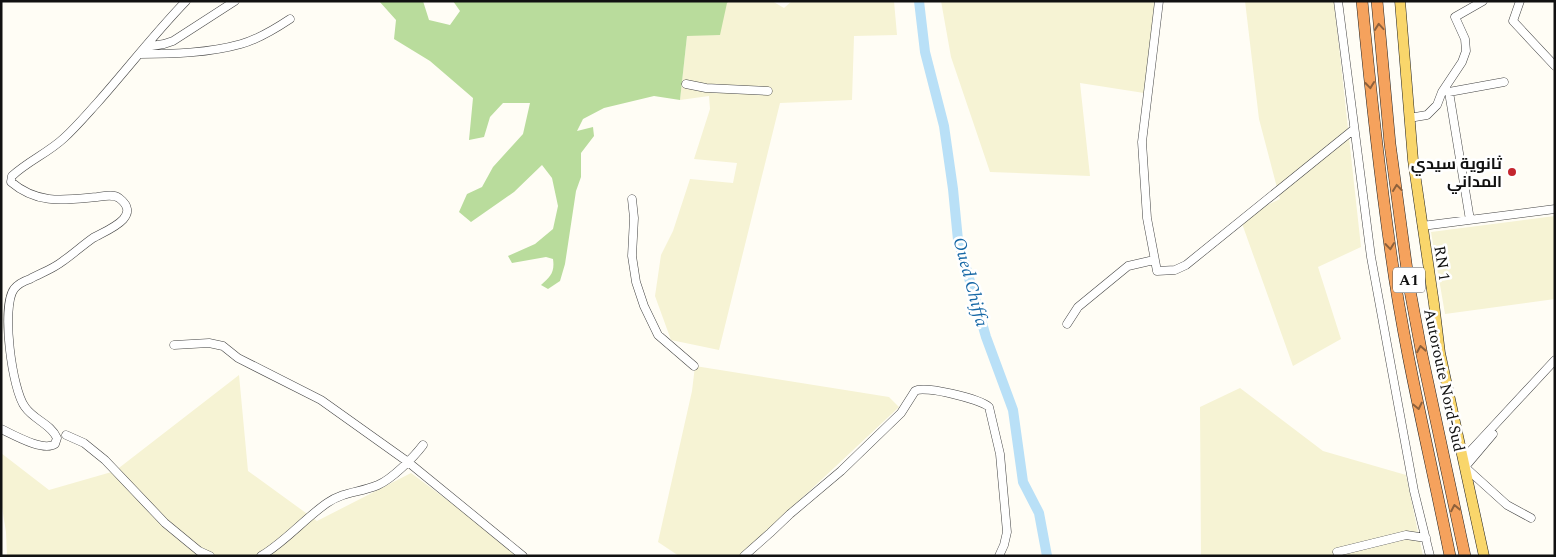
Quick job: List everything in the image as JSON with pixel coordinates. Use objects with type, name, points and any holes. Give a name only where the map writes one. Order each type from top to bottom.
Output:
[{"type":"highway","name":"Autoroute Nord-Sud","points":[[1362,1],[1374,119],[1391,254],[1409,360],[1450,556]]},
{"type":"highway","name":"Autoroute Nord-Sud","points":[[1377,1],[1388,125],[1409,285],[1422,356],[1465,556]]},
{"type":"main road","name":"RN 1","points":[[1400,1],[1409,118],[1440,354],[1484,556]]},
{"type":"street","points":[[1,429],[43,446],[52,446],[57,438],[54,431],[37,420],[25,407],[18,394],[10,352],[8,310],[14,289],[23,282],[62,262],[92,239],[120,224],[126,216],[127,208],[121,199],[114,196],[70,200],[40,199],[18,188],[11,182],[12,176],[18,170],[44,155],[65,138],[186,1]]},
{"type":"street","points":[[145,47],[173,41],[235,1]]},
{"type":"street","points":[[1159,1],[1142,142],[1146,218],[1157,271],[1175,270],[1186,264],[1353,130]]},
{"type":"street","points":[[1338,1],[1353,130],[1371,257],[1414,491],[1430,556]]},
{"type":"street","points":[[1409,118],[1427,114],[1437,105],[1442,92],[1462,62],[1466,52],[1465,38],[1454,17],[1483,1]]},
{"type":"street","points":[[1520,1],[1513,22],[1555,66]]},
{"type":"street","points":[[140,54],[194,52],[241,44],[271,31],[290,19]]},
{"type":"street","points":[[1470,220],[1449,92],[1504,82]]},
{"type":"street","points":[[686,84],[706,88],[768,91]]},
{"type":"street","points":[[632,199],[634,227],[632,256],[636,282],[644,306],[658,335],[694,366]]},
{"type":"street","points":[[1422,226],[1555,209]]},
{"type":"street","points":[[1067,324],[1078,307],[1128,266],[1154,260]]},
{"type":"street","points":[[174,345],[209,343],[223,346],[238,358],[321,400],[408,462],[517,549],[523,556]]},
{"type":"street","points":[[1465,465],[1555,360]]},
{"type":"street","points":[[1465,465],[1555,367]]},
{"type":"street","points":[[744,556],[841,471],[901,413],[915,391],[923,389],[985,404],[989,407],[1000,454],[1007,532],[999,556]]},
{"type":"street","points":[[66,435],[84,443],[106,460],[165,523],[199,551],[210,556]]},
{"type":"street","points":[[261,556],[270,551],[304,520],[328,503],[342,495],[380,484],[408,462],[423,444]]},
{"type":"street","points":[[1465,465],[1508,505],[1531,518]]},
{"type":"street","points":[[1337,552],[1406,535],[1426,538]]},
{"type":"shaded area","points":[[729,1],[772,1],[784,8],[792,1],[894,1],[897,35],[854,36],[852,100],[780,103],[719,350],[671,340],[655,296],[661,255],[673,231],[690,179],[733,183],[737,163],[694,159],[710,109],[709,96],[680,100],[687,36]]},
{"type":"shaded area","points":[[941,1],[1155,1],[1144,93],[1080,83],[1090,176],[990,172],[951,57]]},
{"type":"shaded area","points":[[1245,1],[1334,1],[1361,247],[1318,267],[1341,339],[1293,366],[1240,218],[1280,199],[1259,119]]},
{"type":"shaded area","points":[[1555,216],[1555,299],[1445,314],[1431,232]]},
{"type":"shaded area","points":[[695,366],[889,397],[899,407],[740,556],[679,556],[658,542],[692,391]]},
{"type":"shaded area","points":[[239,375],[248,471],[317,521],[411,473],[520,554],[520,556],[7,556],[6,532],[1,501],[1,453],[49,490],[115,471]]},
{"type":"shaded area","points":[[1240,388],[1323,451],[1406,475],[1423,556],[1201,556],[1200,407]]},
{"type":"green space","points":[[379,1],[423,1],[429,20],[450,25],[460,11],[453,1],[729,1],[720,35],[687,36],[680,100],[654,96],[604,108],[583,119],[577,131],[593,127],[594,136],[581,153],[581,177],[576,191],[565,264],[560,281],[548,289],[541,285],[551,274],[553,259],[546,257],[512,263],[508,256],[535,244],[553,229],[558,206],[552,178],[542,165],[514,192],[471,222],[459,212],[467,194],[482,187],[493,167],[523,134],[530,103],[503,103],[490,117],[484,137],[469,140],[473,98],[430,61],[394,39],[396,20]]},
{"type":"waterway","name":"Oued Chiffa","points":[[919,1],[925,52],[944,126],[958,240],[986,337],[1013,410],[1023,482],[1039,513],[1047,556]]},
{"type":"place","name":"ثانوية سيدي المداني","points":[[1512,172]]}]
